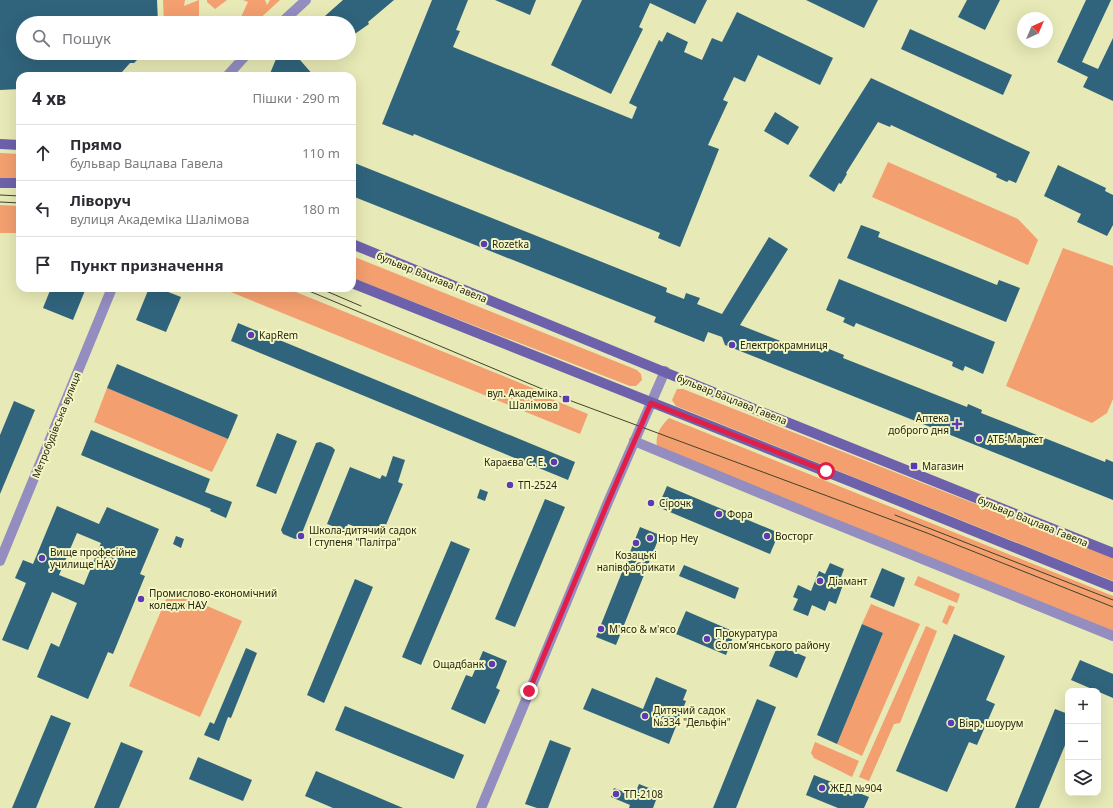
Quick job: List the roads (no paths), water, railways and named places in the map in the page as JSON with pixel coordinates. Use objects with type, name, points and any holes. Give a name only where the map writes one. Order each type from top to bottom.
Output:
[{"type":"main road","points":[[0,144],[16,145]]},
{"type":"main road","points":[[0,183],[16,183]]},
{"type":"main road","name":"бульвар Вацлава Гавела","points":[[356,246],[665,371],[781,420],[1113,553]]},
{"type":"main road","points":[[356,285],[651,403],[935,514],[1113,587]]},
{"type":"street","points":[[289,16],[306,0]]},
{"type":"street","points":[[231,72],[242,60]]},
{"type":"street","name":"Метробудівська вулиця","points":[[0,561],[110,292]]},
{"type":"street","points":[[481,808],[634,441],[665,371]]},
{"type":"street","points":[[634,441],[922,560],[1113,636]]},
{"type":"tram line","points":[[0,195],[16,196]]},
{"type":"tram line","points":[[0,202],[16,203]]},
{"type":"tram line","points":[[312,292],[566,399],[927,533],[1113,607]]},
{"type":"tram line","points":[[328,292],[361,306]]},
{"type":"tram line","points":[[895,515],[1113,600]]},
{"type":"place","name":"Rozetka","points":[[484,244]]},
{"type":"place","name":"KapRem","points":[[251,335]]},
{"type":"place","name":"Електрокрамниця","points":[[732,345]]},
{"type":"place","name":"вул. Академіка Шалімова","points":[[566,399]]},
{"type":"place","name":"Аптека доброго дня","points":[[957,424]]},
{"type":"place","name":"АТБ-Маркет","points":[[979,439]]},
{"type":"place","name":"Караєва С. Е.","points":[[554,462]]},
{"type":"place","name":"Магазин","points":[[914,466]]},
{"type":"place","name":"ТП-2524","points":[[510,485]]},
{"type":"place","name":"Сірочк","points":[[651,503]]},
{"type":"place","name":"Фора","points":[[719,514]]},
{"type":"place","name":"Школа-дитячий садок І ступеня \"Палітра\"","points":[[301,536]]},
{"type":"place","name":"Восторг","points":[[767,536]]},
{"type":"place","name":"Hop Hey","points":[[650,538]]},
{"type":"place","name":"Козацькі напівфабрикати","points":[[636,543]]},
{"type":"place","name":"Вище професійне училище НАУ","points":[[42,558]]},
{"type":"place","name":"Діамант","points":[[820,581]]},
{"type":"place","name":"Промислово-економічний коледж НАУ","points":[[141,599]]},
{"type":"place","name":"М'ясо & м'ясо","points":[[601,629]]},
{"type":"place","name":"Прокуратура Солом’янського району","points":[[707,639]]},
{"type":"place","name":"Ощадбанк","points":[[492,664]]},
{"type":"place","name":"Дитячий садок №334 \"Дельфін\"","points":[[645,716]]},
{"type":"place","name":"Віяр, шоурум","points":[[951,723]]},
{"type":"place","name":"ЖЕД №904","points":[[822,788]]},
{"type":"place","name":"ТП-2108","points":[[616,794]]}]
